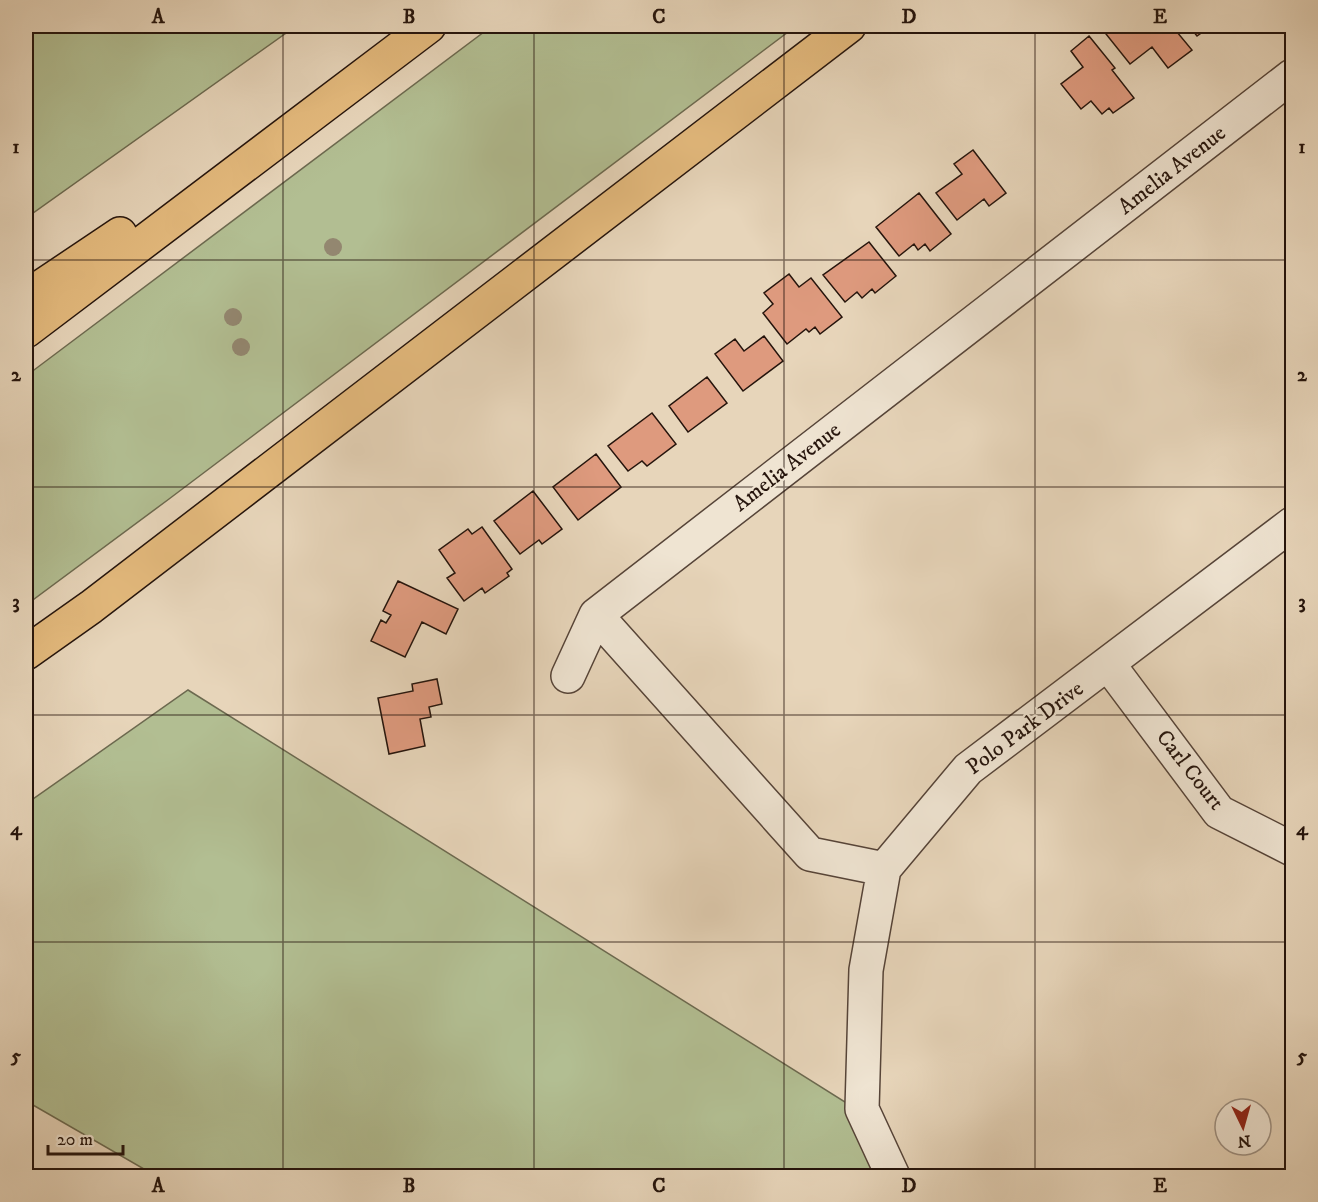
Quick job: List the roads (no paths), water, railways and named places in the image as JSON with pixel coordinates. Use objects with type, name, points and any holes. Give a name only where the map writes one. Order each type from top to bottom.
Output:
[{"type":"highway","points":[[26,653],[101,599],[849,26]]},
{"type":"highway","points":[[26,297],[424,29]]},
{"type":"highway","points":[[26,331],[424,29]]},
{"type":"highway","points":[[26,678],[367,395]]},
{"type":"street","name":"Amelia Avenue","points":[[596,615],[1293,76]]},
{"type":"street","name":"Polo Park Drive","points":[[884,868],[968,769],[1293,524]]},
{"type":"street","points":[[568,676],[596,615],[810,854],[884,868],[866,970],[862,1109],[893,1176]]},
{"type":"street","name":"Carl Court","points":[[1108,665],[1219,812],[1293,849]]}]
